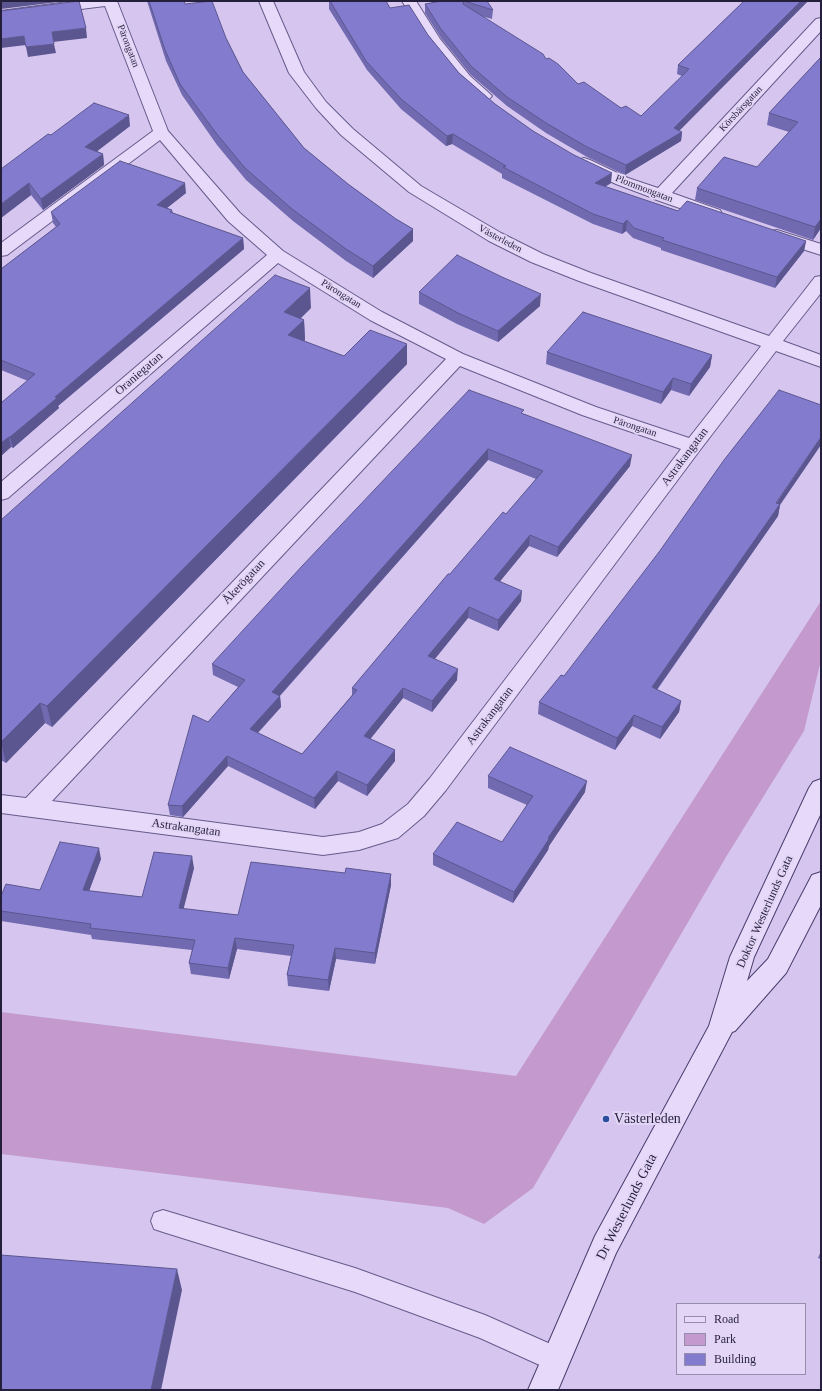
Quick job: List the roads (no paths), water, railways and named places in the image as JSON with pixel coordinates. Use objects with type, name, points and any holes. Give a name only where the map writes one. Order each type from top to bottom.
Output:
[{"type":"street","points":[[1,15],[107,1]]},
{"type":"street","name":"Pärongatan","points":[[110,1],[161,132],[234,217],[277,255],[376,316],[457,358],[589,411],[693,446]]},
{"type":"street","name":"Västerleden","points":[[266,1],[297,73],[321,105],[347,132],[415,189],[495,237],[537,258],[585,278],[821,361]]},
{"type":"street","points":[[409,1],[434,41],[465,79],[495,105]]},
{"type":"street","name":"Körsbärsgatan","points":[[660,196],[821,22]]},
{"type":"street","points":[[1,251],[161,132]]},
{"type":"street","name":"Plommongatan","points":[[573,157],[622,181],[660,196],[726,218]]},
{"type":"street","points":[[763,230],[821,250]]},
{"type":"street","name":"Oraniegatan","points":[[1,493],[277,255]]},
{"type":"street","name":"Astrakangatan","points":[[1,804],[323,846],[359,841],[390,831],[416,810],[438,784],[693,446],[821,281]]},
{"type":"street","name":"Åkerögatan","points":[[32,807],[457,358]]},
{"type":"street","name":"Doktor Westerlunds Gata","points":[[721,1028],[742,957],[821,788]]},
{"type":"street","points":[[721,1028],[777,966],[821,882]]},
{"type":"street","name":"Dr Westerlunds Gata","points":[[543,1390],[605,1245],[721,1028]]},
{"type":"lane","points":[[162,1221],[355,1280],[485,1328],[555,1359]]},
{"type":"place","name":"Västerleden","points":[[606,1119]]}]
